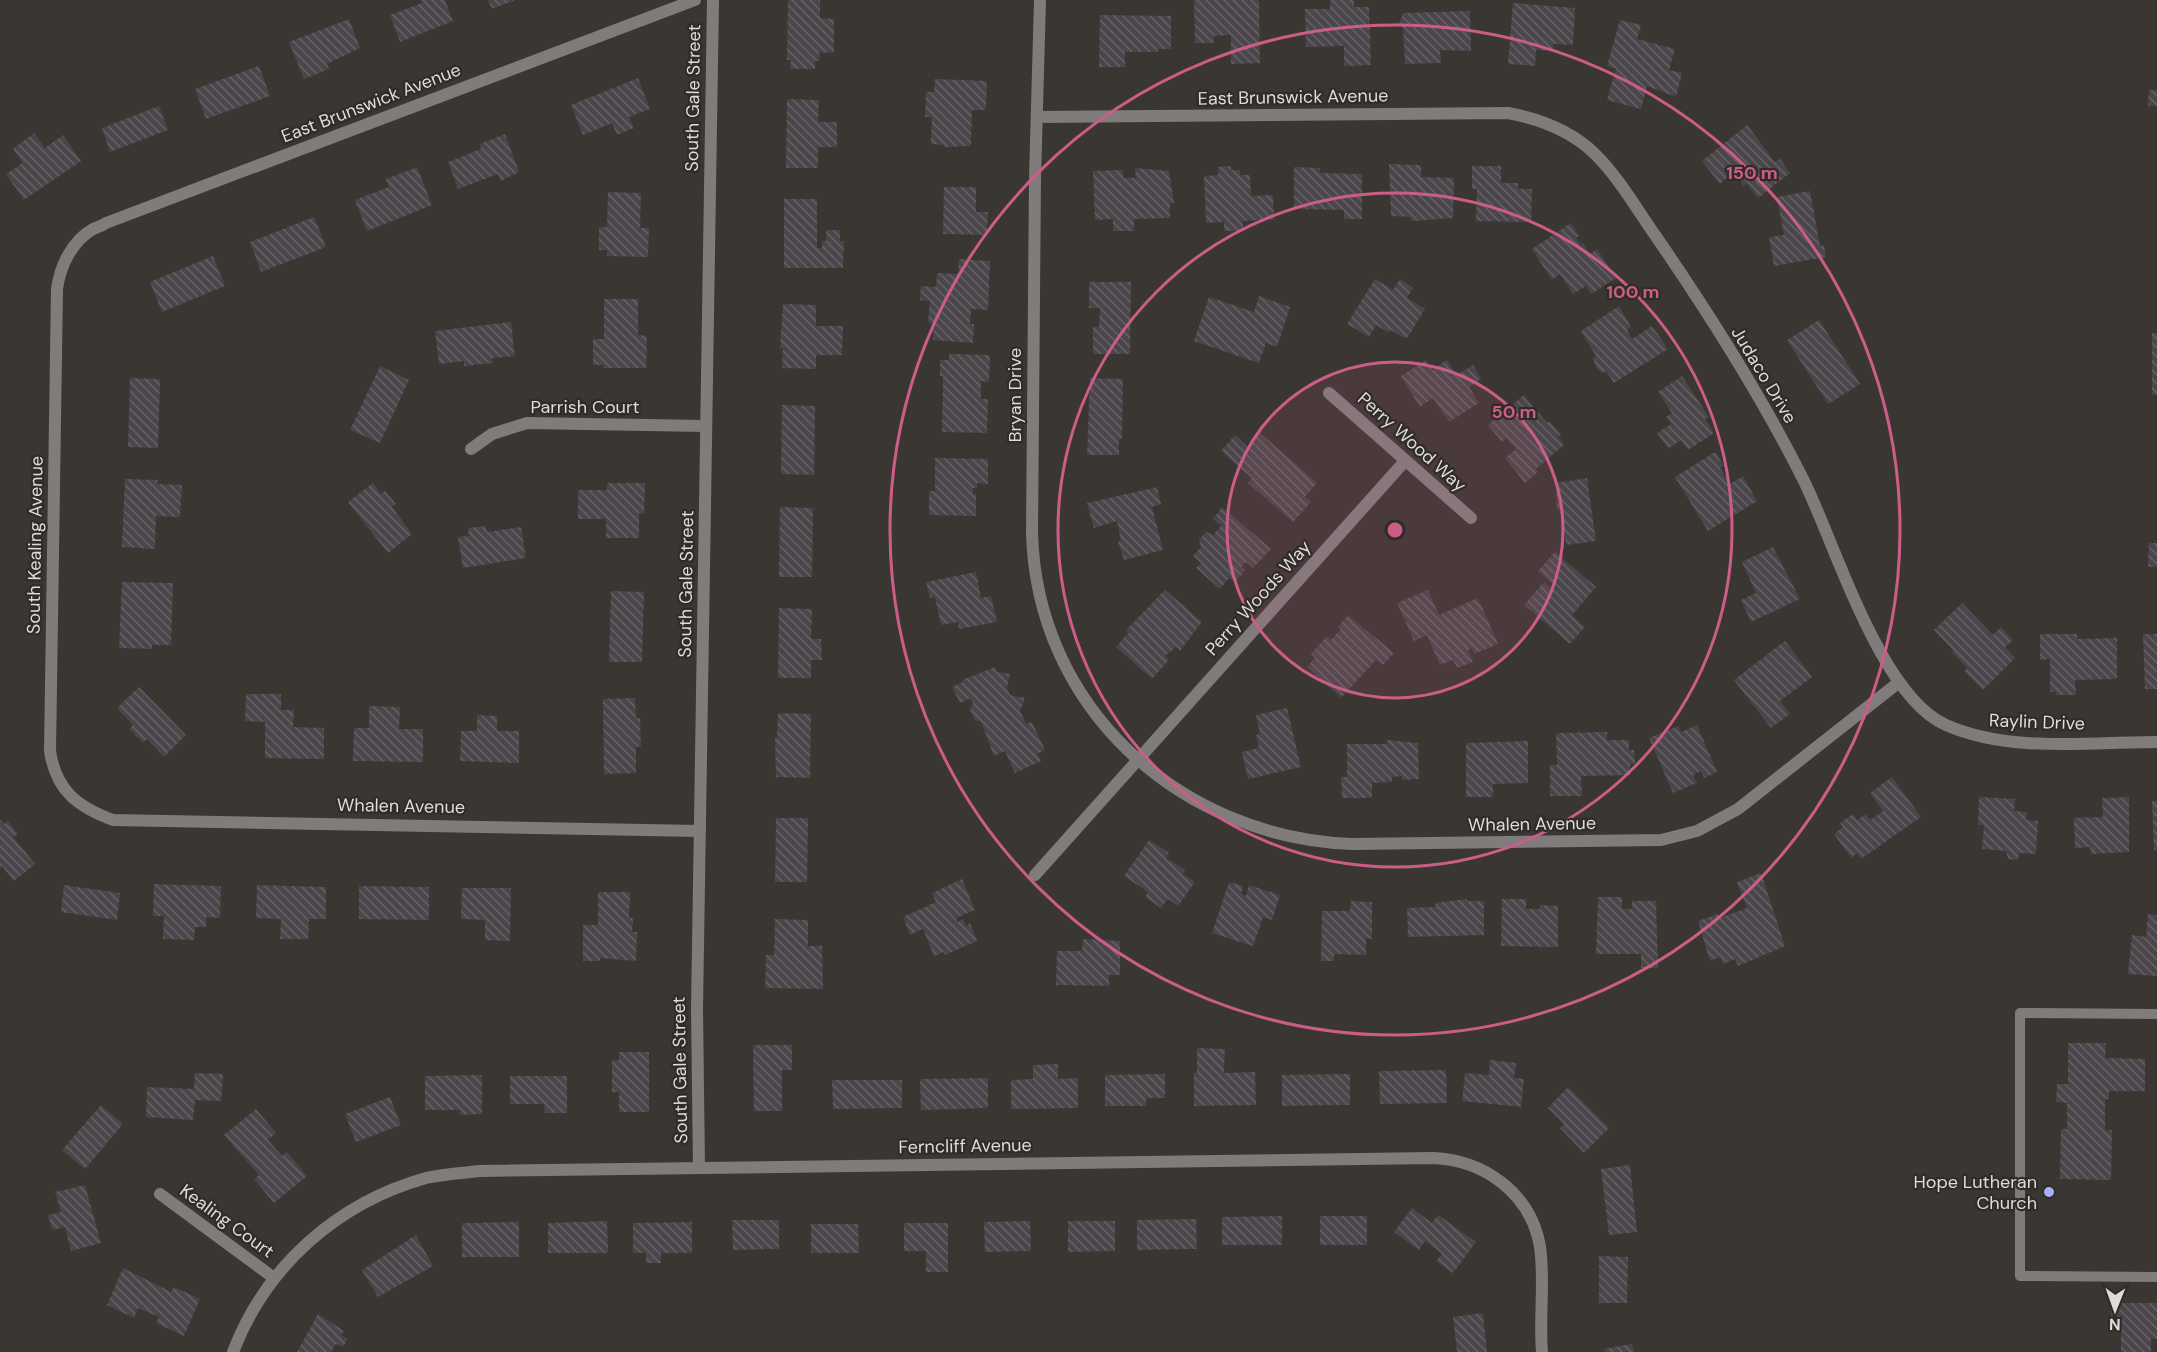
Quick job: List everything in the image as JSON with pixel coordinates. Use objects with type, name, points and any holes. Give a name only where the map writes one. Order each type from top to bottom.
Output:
[{"type":"street","name":"East Brunswick Avenue","points":[[69,254],[85,236],[106,223],[695,0]]},
{"type":"street","name":"South Gale Street","points":[[699,1168],[697,1010],[712,0]]},
{"type":"street","name":"Bryan Drive","points":[[1040,0],[1035,178],[1032,532],[1036,582],[1053,644],[1077,690],[1108,731],[1139,759]]},
{"type":"street","name":"East Brunswick Avenue","points":[[1038,117],[1497,113],[1547,123]]},
{"type":"street","name":"Judaco Drive","points":[[1547,123],[1579,140],[1596,154],[1677,267],[1769,417],[1803,480],[1880,653],[1898,683]]},
{"type":"street","name":"South Kealing Avenue","points":[[69,254],[61,269],[57,289],[51,751],[55,771],[66,792],[82,807],[103,816]]},
{"type":"street","name":"Perry Wood Way","points":[[1329,393],[1471,518]]},
{"type":"street","name":"Parrish Court","points":[[471,449],[492,434],[527,423],[706,426]]},
{"type":"street","name":"Perry Woods Way","points":[[1035,875],[1405,461]]},
{"type":"street","name":"Whalen Avenue","points":[[1139,759],[1172,787],[1218,813],[1258,829],[1310,841],[1353,844],[1661,840],[1697,831],[1738,809],[1898,683]]},
{"type":"street","name":"Raylin Drive","points":[[1898,683],[1923,710],[1946,725],[1970,736],[2001,742],[2157,742]]},
{"type":"street","name":"Whalen Avenue","points":[[103,816],[113,820],[700,831]]},
{"type":"street","name":"Ferncliff Avenue","points":[[274,1278],[309,1240],[351,1209],[398,1187],[428,1178],[480,1171],[1433,1158],[1464,1162],[1484,1171],[1510,1189],[1533,1225],[1541,1255],[1542,1352]]},
{"type":"street","name":"Kealing Court","points":[[160,1194],[274,1278]]},
{"type":"street","points":[[232,1352],[253,1309],[274,1278]]},
{"type":"lane","points":[[2157,1014],[2020,1013],[2020,1276],[2157,1277]]},
{"type":"building","points":[[421,0],[445,0],[453,21],[400,42],[390,15],[422,3]]},
{"type":"building","points":[[488,0],[515,0],[492,9]]},
{"type":"building","points":[[788,0],[820,0],[820,18],[834,19],[834,53],[819,52],[820,61],[815,61],[815,69],[790,69],[791,60],[787,60]]},
{"type":"building","points":[[1194,0],[1259,0],[1260,63],[1231,64],[1231,35],[1214,36],[1214,43],[1195,43]]},
{"type":"building","points":[[1330,0],[1354,0],[1354,7],[1369,7],[1371,65],[1344,66],[1344,46],[1306,47],[1305,9],[1330,9]]},
{"type":"building","points":[[1513,3],[1575,8],[1573,45],[1553,44],[1553,51],[1536,50],[1535,66],[1508,64]]},
{"type":"building","points":[[1470,11],[1471,51],[1440,50],[1441,63],[1405,64],[1403,28],[1399,24],[1403,13]]},
{"type":"building","points":[[1100,15],[1171,16],[1171,49],[1158,49],[1158,52],[1125,52],[1125,67],[1099,67]]},
{"type":"building","points":[[349,19],[360,48],[327,64],[329,69],[304,79],[289,42]]},
{"type":"building","points":[[1620,20],[1641,25],[1637,39],[1675,49],[1669,70],[1682,73],[1676,97],[1647,86],[1641,109],[1607,100],[1616,69],[1607,66]]},
{"type":"building","points":[[259,66],[270,96],[206,119],[195,89]]},
{"type":"building","points":[[638,78],[650,109],[629,117],[634,128],[617,135],[612,123],[583,135],[571,105]]},
{"type":"building","points":[[935,79],[987,81],[986,110],[972,110],[971,146],[944,147],[944,145],[931,144],[932,117],[925,117],[926,92],[934,92]]},
{"type":"building","points":[[2149,90],[2157,90],[2157,106],[2148,106]]},
{"type":"building","points":[[787,99],[819,100],[818,122],[837,122],[837,147],[818,147],[818,168],[786,168]]},
{"type":"building","points":[[159,106],[168,130],[110,152],[102,128]]},
{"type":"building","points":[[1747,125],[1775,162],[1780,159],[1790,173],[1758,198],[1747,184],[1744,186],[1733,173],[1720,184],[1702,161]]},
{"type":"building","points":[[34,133],[45,148],[63,135],[81,161],[24,200],[6,174],[23,163],[13,149]]},
{"type":"building","points":[[505,134],[519,172],[501,181],[498,174],[458,189],[448,162],[481,149],[480,144]]},
{"type":"building","points":[[1389,164],[1421,165],[1421,177],[1454,178],[1453,218],[1411,221],[1411,217],[1391,216]]},
{"type":"building","points":[[1231,166],[1231,170],[1240,170],[1240,175],[1250,175],[1251,196],[1273,195],[1274,219],[1243,221],[1243,231],[1224,231],[1224,222],[1206,223],[1204,176],[1218,175],[1218,167]]},
{"type":"building","points":[[1472,166],[1501,166],[1501,183],[1518,183],[1518,189],[1532,189],[1531,222],[1476,221],[1477,189],[1472,189]]},
{"type":"building","points":[[417,167],[432,205],[367,231],[355,200],[389,187],[386,179]]},
{"type":"building","points":[[1294,167],[1320,168],[1320,173],[1362,174],[1362,219],[1344,219],[1344,210],[1294,209]]},
{"type":"building","points":[[1135,168],[1169,171],[1174,203],[1170,203],[1170,218],[1134,219],[1134,231],[1113,231],[1113,219],[1095,220],[1093,171],[1123,170],[1123,178],[1136,178]]},
{"type":"building","points":[[944,187],[976,187],[976,212],[988,212],[987,235],[943,234]]},
{"type":"building","points":[[1810,191],[1820,246],[1824,245],[1826,257],[1774,266],[1769,237],[1784,235],[1777,197]]},
{"type":"building","points":[[608,192],[641,193],[640,228],[649,228],[648,257],[607,256],[607,250],[599,250],[599,227],[607,227]]},
{"type":"building","points":[[784,199],[817,199],[817,248],[822,248],[822,241],[826,241],[826,230],[840,230],[840,241],[844,241],[843,268],[784,268]]},
{"type":"building","points":[[314,217],[326,247],[261,272],[250,242]]},
{"type":"building","points":[[1571,223],[1579,236],[1576,238],[1581,245],[1583,243],[1590,254],[1597,249],[1616,278],[1591,294],[1586,286],[1573,294],[1560,274],[1552,280],[1532,249]]},
{"type":"building","points":[[213,256],[225,286],[162,312],[150,282]]},
{"type":"building","points":[[959,259],[990,261],[988,310],[971,309],[970,324],[974,324],[973,343],[933,340],[934,324],[928,323],[930,301],[920,300],[921,286],[936,287],[937,273],[958,274]]},
{"type":"building","points":[[1375,279],[1393,290],[1400,279],[1413,288],[1407,298],[1425,309],[1408,337],[1404,338],[1391,330],[1389,333],[1376,325],[1369,337],[1347,324]]},
{"type":"building","points":[[1089,282],[1131,282],[1130,354],[1093,354],[1093,327],[1099,327],[1100,308],[1089,308]]},
{"type":"building","points":[[1259,296],[1290,307],[1277,347],[1266,343],[1259,363],[1194,341],[1209,297],[1254,312]]},
{"type":"building","points":[[604,299],[638,299],[638,335],[647,336],[646,368],[603,368],[604,365],[593,365],[593,339],[604,339]]},
{"type":"building","points":[[783,304],[816,305],[816,326],[843,326],[842,355],[816,355],[816,369],[782,368],[783,348],[780,348]]},
{"type":"building","points":[[1619,306],[1631,327],[1627,330],[1632,339],[1652,326],[1668,349],[1614,383],[1606,371],[1603,373],[1597,369],[1593,358],[1596,356],[1581,331]]},
{"type":"building","points":[[1819,320],[1860,384],[1828,404],[1787,340]]},
{"type":"building","points":[[511,322],[515,356],[492,358],[493,363],[464,366],[464,361],[439,364],[435,331]]},
{"type":"building","points":[[2152,333],[2157,333],[2157,395],[2152,395]]},
{"type":"building","points":[[949,354],[990,355],[989,382],[981,381],[981,399],[988,399],[987,433],[942,432],[943,376],[940,376],[940,360],[949,360]]},
{"type":"building","points":[[1426,360],[1432,370],[1447,360],[1457,375],[1473,365],[1481,379],[1469,387],[1479,403],[1449,422],[1433,398],[1420,407],[1401,376]]},
{"type":"building","points":[[380,366],[409,380],[380,443],[350,430]]},
{"type":"building","points":[[1682,376],[1709,417],[1705,419],[1714,433],[1688,450],[1681,440],[1668,449],[1657,433],[1671,424],[1666,417],[1672,413],[1658,392]]},
{"type":"building","points":[[130,378],[160,379],[158,448],[128,447]]},
{"type":"building","points":[[1090,378],[1123,379],[1122,439],[1119,439],[1119,455],[1087,455]]},
{"type":"building","points":[[1524,395],[1547,423],[1549,421],[1561,435],[1558,437],[1564,445],[1536,469],[1538,472],[1525,483],[1505,458],[1516,449],[1506,438],[1502,442],[1488,425]]},
{"type":"building","points":[[782,405],[815,406],[814,475],[781,474]]},
{"type":"building","points":[[1260,433],[1317,483],[1305,497],[1311,502],[1293,522],[1248,483],[1252,478],[1221,451],[1235,435],[1248,447]]},
{"type":"building","points":[[1715,452],[1724,466],[1720,468],[1730,484],[1743,476],[1757,501],[1708,531],[1675,477]]},
{"type":"building","points":[[935,458],[988,459],[988,484],[977,483],[977,488],[973,488],[973,494],[976,494],[976,516],[929,515],[929,491],[935,491]]},
{"type":"building","points":[[1587,478],[1596,541],[1566,545],[1561,510],[1557,510],[1556,483]]},
{"type":"building","points":[[125,479],[158,480],[157,484],[182,485],[180,517],[156,516],[155,549],[122,547]]},
{"type":"building","points":[[373,483],[381,494],[385,491],[396,504],[392,507],[412,534],[388,553],[348,502]]},
{"type":"building","points":[[607,483],[645,483],[644,514],[639,513],[639,538],[606,538],[606,519],[578,519],[578,490],[607,490]]},
{"type":"building","points":[[1157,487],[1161,504],[1152,507],[1163,550],[1124,560],[1118,541],[1121,541],[1117,521],[1094,528],[1087,503]]},
{"type":"building","points":[[780,507],[813,508],[812,577],[779,577]]},
{"type":"building","points":[[1222,507],[1271,549],[1253,568],[1246,562],[1241,567],[1245,570],[1235,582],[1229,578],[1220,589],[1196,568],[1201,563],[1193,556],[1201,547],[1199,540],[1206,532],[1213,535],[1221,526],[1213,519]]},
{"type":"building","points":[[486,526],[487,532],[521,527],[526,558],[463,568],[458,537],[469,536],[468,528]]},
{"type":"building","points":[[2149,543],[2157,543],[2157,567],[2148,567]]},
{"type":"building","points":[[1773,547],[1800,599],[1751,622],[1741,600],[1756,593],[1742,562]]},
{"type":"building","points":[[1555,552],[1596,587],[1572,615],[1585,627],[1570,644],[1524,605],[1544,582],[1551,589],[1554,585],[1538,571]]},
{"type":"building","points":[[976,572],[981,598],[991,596],[997,622],[959,629],[958,622],[941,625],[935,597],[930,598],[926,582]]},
{"type":"building","points":[[122,582],[173,583],[171,645],[152,645],[152,649],[119,648]]},
{"type":"building","points":[[1165,590],[1202,622],[1180,651],[1176,647],[1165,656],[1169,660],[1152,679],[1116,647],[1129,632],[1126,630]]},
{"type":"building","points":[[1428,590],[1439,615],[1478,598],[1498,644],[1474,654],[1472,648],[1468,650],[1473,662],[1457,668],[1453,660],[1440,665],[1427,635],[1414,641],[1397,603]]},
{"type":"building","points":[[611,591],[644,592],[642,662],[609,662]]},
{"type":"building","points":[[1962,603],[1993,635],[2001,627],[2013,640],[2005,647],[2015,658],[1983,690],[1964,671],[1967,668],[1934,630]]},
{"type":"building","points":[[779,608],[812,609],[811,639],[821,639],[822,660],[811,660],[811,678],[778,678]]},
{"type":"building","points":[[1348,615],[1394,653],[1383,665],[1376,660],[1341,698],[1307,667],[1315,658],[1311,654],[1327,636],[1331,640],[1341,629],[1338,627]]},
{"type":"building","points":[[2040,634],[2077,634],[2077,639],[2117,638],[2117,679],[2075,680],[2076,695],[2056,695],[2056,692],[2050,692],[2050,659],[2040,660]]},
{"type":"building","points":[[2143,634],[2157,634],[2157,689],[2145,689]]},
{"type":"building","points":[[1785,641],[1812,677],[1780,701],[1790,714],[1771,728],[1734,680]]},
{"type":"building","points":[[995,667],[997,672],[1010,674],[1007,688],[1010,695],[1025,698],[1020,711],[1026,724],[1032,722],[1045,750],[1037,754],[1041,761],[1015,773],[1005,751],[994,756],[981,722],[975,720],[970,710],[973,703],[970,698],[960,703],[952,687],[963,682],[962,680]]},
{"type":"building","points":[[139,687],[186,735],[164,757],[147,739],[143,743],[129,729],[133,725],[117,708]]},
{"type":"building","points":[[246,694],[281,694],[281,710],[294,710],[293,727],[324,728],[324,759],[265,758],[265,722],[245,721]]},
{"type":"building","points":[[635,698],[636,718],[640,718],[641,746],[636,747],[636,773],[604,774],[603,699]]},
{"type":"building","points":[[369,706],[400,707],[399,729],[423,729],[423,762],[353,761],[354,728],[369,728]]},
{"type":"building","points":[[1287,708],[1301,767],[1248,779],[1242,752],[1259,748],[1256,735],[1260,734],[1256,715]]},
{"type":"building","points":[[778,713],[811,714],[810,778],[776,777],[775,738],[777,738]]},
{"type":"building","points":[[477,715],[497,716],[497,731],[519,731],[519,763],[460,761],[461,731],[477,731]]},
{"type":"building","points":[[1697,725],[1717,772],[1704,778],[1701,771],[1693,775],[1697,783],[1673,793],[1649,738],[1678,726],[1681,732]]},
{"type":"building","points":[[1607,732],[1607,740],[1629,740],[1629,750],[1634,750],[1635,764],[1630,764],[1630,775],[1581,776],[1582,796],[1550,796],[1550,765],[1557,765],[1556,733]]},
{"type":"building","points":[[1387,740],[1418,743],[1419,779],[1402,780],[1402,776],[1392,777],[1392,782],[1372,783],[1372,798],[1342,798],[1341,777],[1347,777],[1347,744],[1387,744]]},
{"type":"building","points":[[1528,741],[1528,783],[1493,784],[1493,797],[1466,797],[1466,743]]},
{"type":"building","points":[[1892,777],[1921,817],[1861,859],[1857,853],[1851,858],[1834,834],[1843,827],[1840,823],[1853,814],[1857,820],[1866,814],[1870,820],[1883,811],[1870,793]]},
{"type":"building","points":[[1979,797],[2015,799],[2014,811],[2027,812],[2026,820],[2038,821],[2036,854],[2020,853],[2017,860],[2008,859],[2006,851],[1982,849],[1984,825],[1978,825]]},
{"type":"building","points":[[2129,797],[2129,852],[2091,854],[2090,847],[2075,848],[2074,818],[2103,817],[2102,798]]},
{"type":"building","points":[[2152,801],[2157,801],[2157,850],[2154,850]]},
{"type":"building","points":[[776,818],[808,818],[807,882],[775,882]]},
{"type":"building","points":[[0,819],[4,824],[8,821],[18,834],[13,837],[35,864],[14,881],[2,866],[0,868]]},
{"type":"building","points":[[1149,840],[1169,853],[1166,858],[1185,870],[1183,874],[1195,882],[1178,906],[1168,899],[1161,908],[1145,897],[1148,892],[1124,876]]},
{"type":"building","points":[[1761,873],[1785,946],[1738,966],[1735,959],[1723,964],[1720,957],[1710,961],[1698,921],[1718,914],[1720,918],[1747,908],[1737,882]]},
{"type":"building","points":[[962,879],[975,910],[956,918],[957,922],[963,919],[966,926],[970,923],[977,941],[945,955],[944,952],[934,956],[923,929],[910,935],[903,917],[936,902],[932,893]]},
{"type":"building","points":[[1229,882],[1243,886],[1241,894],[1246,896],[1249,885],[1280,895],[1272,920],[1263,917],[1253,946],[1212,933]]},
{"type":"building","points":[[154,884],[221,886],[220,918],[206,917],[206,927],[195,927],[194,940],[163,939],[164,916],[153,916]]},
{"type":"building","points":[[64,885],[120,893],[117,920],[61,912]]},
{"type":"building","points":[[257,885],[326,887],[326,919],[309,919],[308,939],[280,939],[281,919],[256,918]]},
{"type":"building","points":[[359,886],[429,887],[429,920],[359,919]]},
{"type":"building","points":[[462,888],[511,888],[510,941],[485,940],[485,920],[461,919]]},
{"type":"building","points":[[598,892],[630,892],[629,918],[633,918],[632,932],[637,932],[636,961],[600,958],[600,961],[583,961],[583,925],[598,925]]},
{"type":"building","points":[[1598,897],[1622,897],[1622,909],[1632,909],[1632,901],[1656,901],[1658,968],[1641,968],[1641,954],[1596,954]]},
{"type":"building","points":[[1467,899],[1467,901],[1484,901],[1484,935],[1408,937],[1407,908],[1436,907],[1435,903]]},
{"type":"building","points":[[1502,899],[1526,899],[1526,909],[1540,909],[1540,905],[1558,906],[1558,947],[1501,946]]},
{"type":"building","points":[[1351,901],[1372,902],[1372,939],[1366,938],[1366,955],[1334,954],[1334,961],[1321,961],[1322,911],[1350,911]]},
{"type":"building","points":[[2148,914],[2157,915],[2157,976],[2128,974],[2132,935],[2146,937]]},
{"type":"building","points":[[775,919],[808,920],[808,946],[822,946],[823,989],[765,988],[766,955],[774,955]]},
{"type":"building","points":[[1083,939],[1120,941],[1120,975],[1109,975],[1109,986],[1056,985],[1057,951],[1082,951]]},
{"type":"building","points":[[2068,1043],[2106,1043],[2105,1058],[2145,1059],[2145,1091],[2109,1091],[2109,1099],[2105,1099],[2105,1130],[2112,1130],[2111,1180],[2060,1179],[2061,1129],[2067,1129],[2067,1103],[2056,1102],[2057,1084],[2068,1084]]},
{"type":"building","points":[[753,1045],[792,1045],[792,1070],[782,1070],[782,1111],[754,1111]]},
{"type":"building","points":[[1197,1048],[1225,1049],[1224,1073],[1255,1072],[1256,1105],[1194,1106]]},
{"type":"building","points":[[619,1052],[649,1052],[649,1112],[619,1112],[619,1092],[612,1092],[612,1060],[619,1060]]},
{"type":"building","points":[[1490,1060],[1516,1063],[1514,1078],[1524,1079],[1521,1107],[1462,1101],[1465,1073],[1489,1075]]},
{"type":"building","points":[[1058,1064],[1058,1079],[1078,1078],[1078,1108],[1011,1109],[1011,1080],[1033,1079],[1033,1065]]},
{"type":"building","points":[[1446,1070],[1447,1103],[1380,1104],[1379,1071]]},
{"type":"building","points":[[195,1073],[223,1074],[221,1101],[195,1100],[193,1120],[146,1117],[147,1087],[194,1089]]},
{"type":"building","points":[[1165,1074],[1165,1098],[1146,1098],[1146,1106],[1105,1106],[1105,1075]]},
{"type":"building","points":[[1350,1074],[1350,1105],[1282,1106],[1282,1075]]},
{"type":"building","points":[[482,1075],[482,1114],[460,1115],[460,1110],[425,1110],[425,1076]]},
{"type":"building","points":[[510,1076],[567,1076],[567,1113],[545,1113],[544,1104],[510,1104]]},
{"type":"building","points":[[988,1078],[988,1108],[921,1110],[920,1079]]},
{"type":"building","points":[[832,1080],[902,1080],[902,1108],[833,1109]]},
{"type":"building","points":[[1568,1087],[1609,1128],[1584,1153],[1560,1128],[1564,1124],[1548,1108]]},
{"type":"building","points":[[390,1097],[401,1125],[356,1142],[345,1114]]},
{"type":"building","points":[[101,1105],[123,1124],[85,1169],[62,1150]]},
{"type":"building","points":[[256,1109],[276,1133],[268,1140],[282,1156],[287,1152],[307,1176],[274,1203],[254,1179],[259,1175],[224,1135]]},
{"type":"building","points":[[1630,1165],[1637,1232],[1609,1235],[1601,1169]]},
{"type":"building","points":[[85,1185],[101,1243],[71,1251],[65,1227],[52,1230],[48,1215],[61,1212],[55,1192]]},
{"type":"building","points":[[1412,1208],[1432,1223],[1438,1215],[1476,1242],[1453,1273],[1436,1261],[1442,1254],[1425,1241],[1419,1250],[1394,1232]]},
{"type":"building","points":[[1282,1216],[1282,1245],[1222,1245],[1222,1217]]},
{"type":"building","points":[[1320,1216],[1367,1216],[1367,1245],[1320,1245]]},
{"type":"building","points":[[1196,1219],[1197,1249],[1137,1250],[1137,1220]]},
{"type":"building","points":[[732,1220],[779,1220],[779,1249],[733,1250]]},
{"type":"building","points":[[607,1221],[608,1253],[548,1253],[548,1223]]},
{"type":"building","points":[[1030,1221],[1031,1251],[985,1252],[984,1222]]},
{"type":"building","points":[[1068,1221],[1115,1221],[1115,1251],[1068,1252]]},
{"type":"building","points":[[519,1222],[519,1257],[462,1257],[462,1223]]},
{"type":"building","points":[[692,1222],[692,1253],[661,1253],[661,1263],[646,1263],[646,1253],[633,1253],[633,1223]]},
{"type":"building","points":[[904,1223],[948,1223],[948,1272],[926,1272],[926,1251],[904,1251]]},
{"type":"building","points":[[811,1224],[858,1224],[859,1253],[811,1253]]},
{"type":"building","points":[[416,1235],[433,1266],[378,1297],[362,1270]]},
{"type":"building","points":[[1599,1256],[1628,1257],[1627,1303],[1599,1303]]},
{"type":"building","points":[[123,1268],[171,1292],[174,1287],[200,1299],[184,1336],[156,1323],[159,1317],[138,1308],[134,1318],[107,1305]]},
{"type":"building","points":[[2122,1303],[2157,1303],[2157,1339],[2151,1339],[2151,1352],[2121,1352],[2121,1328],[2111,1328],[2111,1306],[2121,1306]]},
{"type":"building","points":[[1483,1313],[1487,1352],[1457,1352],[1453,1317]]},
{"type":"building","points":[[318,1314],[344,1331],[341,1335],[348,1339],[343,1347],[336,1344],[331,1352],[297,1352]]},
{"type":"building","points":[[1632,1344],[1634,1352],[1605,1352],[1604,1349]]},
{"type":"place","name":"Hope Lutheran Church","points":[[2049,1192]]}]
